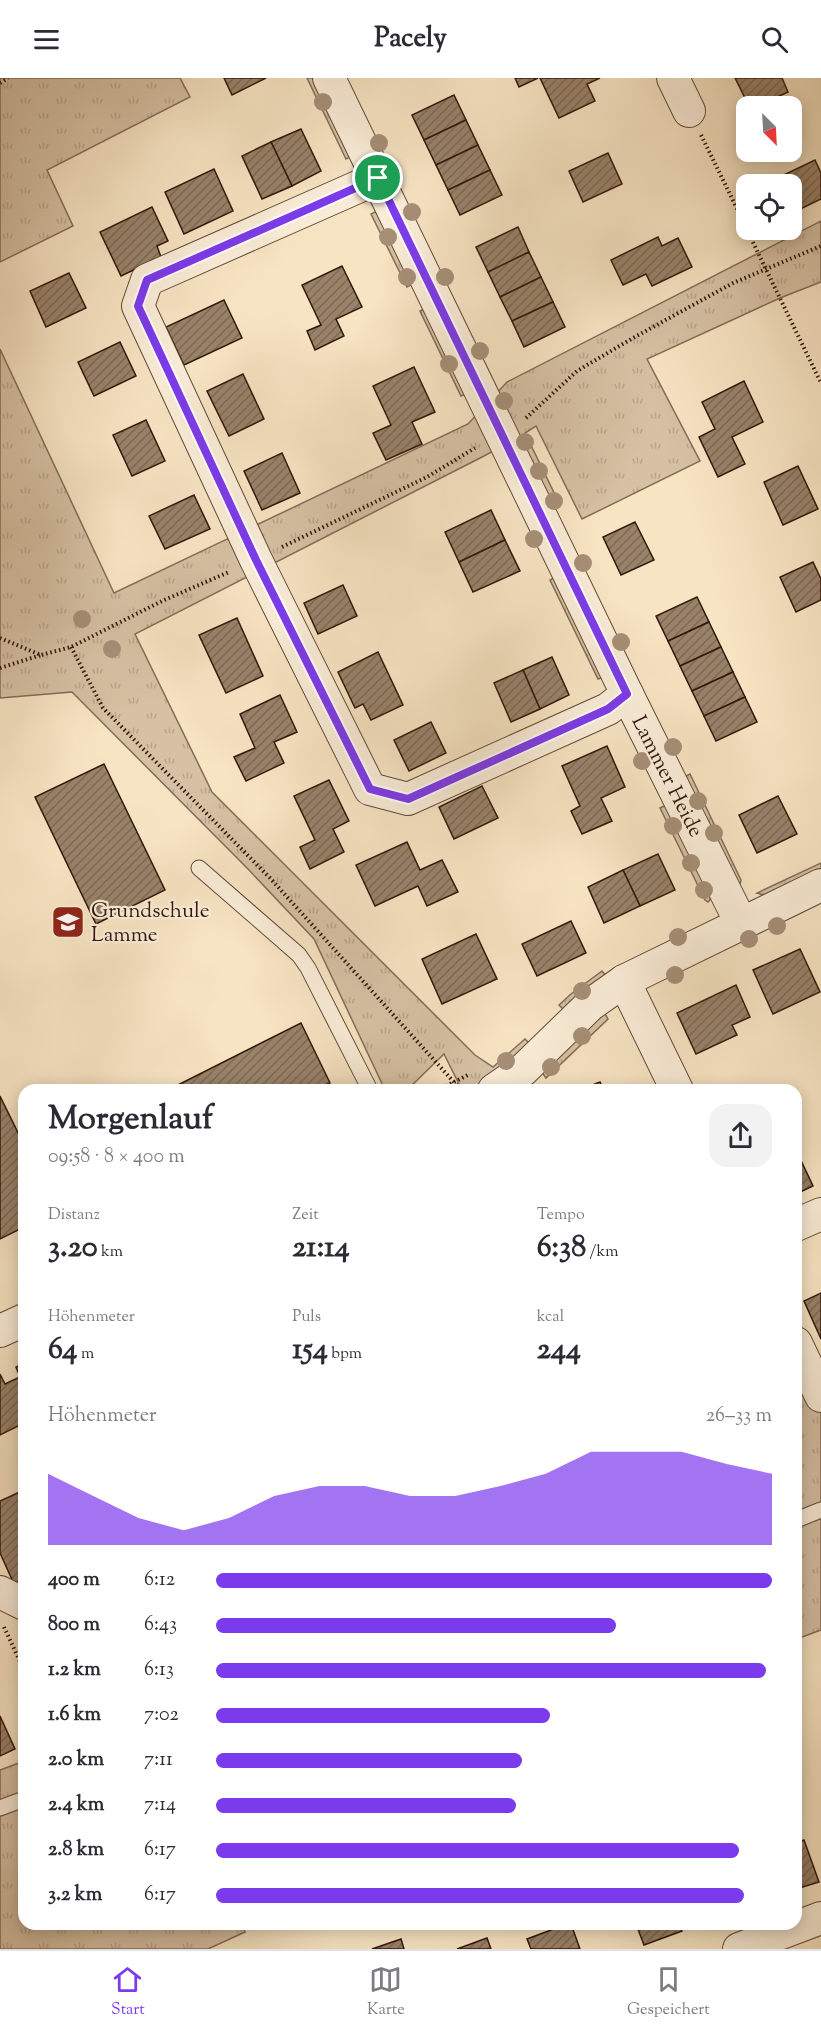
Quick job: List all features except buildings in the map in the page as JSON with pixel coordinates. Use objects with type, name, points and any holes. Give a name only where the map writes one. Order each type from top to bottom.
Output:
[{"type":"street","name":"Lammer Heide","points":[[329,78],[627,694],[741,923]]},
{"type":"street","points":[[673,78],[690,111]]},
{"type":"street","points":[[378,178],[147,280],[138,306],[256,560],[370,789],[408,799],[608,709],[627,694]]},
{"type":"street","points":[[503,1084],[523,1070],[590,1005],[624,981],[821,885]]},
{"type":"street","points":[[624,981],[673,1084]]},
{"type":"street","points":[[802,1223],[821,1214]]},
{"type":"street","points":[[0,1332],[18,1323]]},
{"type":"street","points":[[802,1356],[821,1396]]},
{"type":"street","points":[[802,1925],[821,1918]]},
{"type":"street","points":[[739,1949],[789,1930]]},
{"type":"lane","points":[[199,868],[299,954],[367,1084]]},
{"type":"lane","points":[[802,1518],[821,1510]]},
{"type":"lane","points":[[0,1802],[18,1799]]},
{"type":"lane","points":[[0,1808],[18,1800]]},
{"type":"path","points":[[0,83],[8,78]]},
{"type":"path","points":[[690,111],[736,206]]},
{"type":"path","points":[[752,240],[821,383]]},
{"type":"path","points":[[0,668],[71,647],[162,601],[256,560],[427,477],[525,419],[577,371],[697,302],[766,268],[821,246]]},
{"type":"path","points":[[0,638],[41,655]]},
{"type":"path","points":[[71,647],[103,708],[270,878],[456,1084]]},
{"type":"path","points":[[8,1606],[18,1646]]},
{"type":"green space","points":[[0,78],[180,78],[190,97],[47,170],[73,226],[0,262]]},
{"type":"green space","points":[[307,78],[316,78],[354,155],[346,159]]},
{"type":"green space","points":[[379,210],[415,283],[407,287],[371,214]]},
{"type":"green space","points":[[821,221],[821,282],[780,298],[647,359],[700,461],[582,519],[536,426],[525,433],[560,505],[551,509],[517,438],[135,634],[212,792],[475,1055],[493,1067],[525,1039],[530,1044],[524,1084],[459,1084],[444,1054],[413,1084],[382,1084],[314,939],[248,869],[72,692],[0,698],[0,349],[114,593],[468,424],[507,382],[784,240],[802,240],[802,231]]},
{"type":"green space","points":[[427,307],[468,393],[461,396],[420,311]]},
{"type":"green space","points":[[557,576],[606,676],[598,679],[550,580]]},
{"type":"green space","points":[[690,774],[741,880],[738,885],[682,778]]},
{"type":"green space","points":[[667,805],[710,893],[708,902],[660,808]]},
{"type":"green space","points":[[821,863],[821,872],[767,896],[757,893]]},
{"type":"green space","points":[[602,971],[608,978],[564,1010],[559,1005],[571,994]]},
{"type":"green space","points":[[604,1012],[608,1019],[546,1078],[541,1071]]},
{"type":"green space","points":[[821,1383],[821,1630],[802,1637],[802,1392]]},
{"type":"green space","points":[[18,1763],[18,1930],[244,1930],[245,1932],[208,1949],[0,1949],[0,1770]]},
{"type":"place","name":"Grundschule Lamme","points":[[68,922]]},
{"type":"route","points":[[378,178],[627,694],[608,709],[408,799],[370,789],[256,560],[138,306],[147,280],[378,178]]}]
